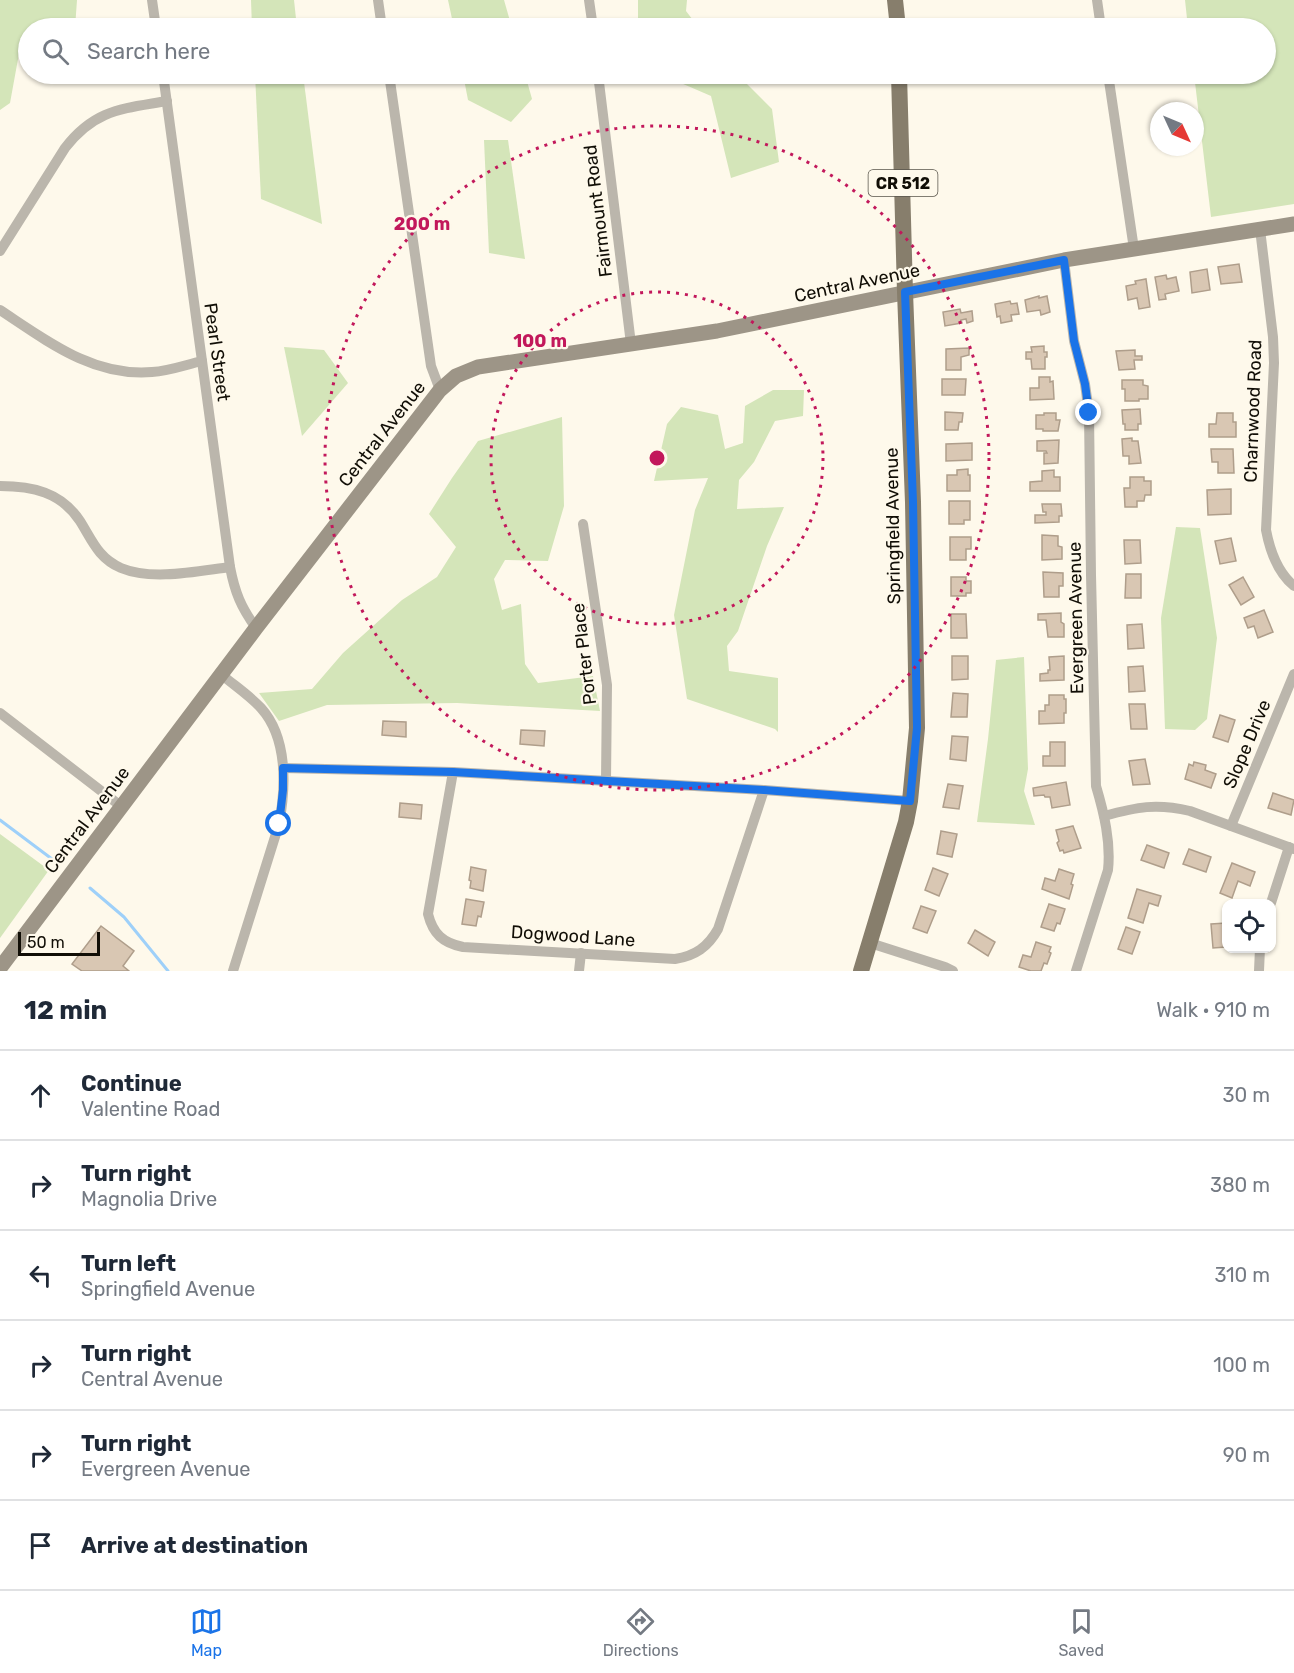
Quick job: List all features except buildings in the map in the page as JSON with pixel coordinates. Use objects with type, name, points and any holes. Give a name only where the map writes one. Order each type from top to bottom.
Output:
[{"type":"main road","points":[[895,0],[897,18]]},
{"type":"main road","name":"Springfield Avenue","points":[[861,971],[906,822],[917,728],[913,502],[899,84]]},
{"type":"street","points":[[152,0],[155,18]]},
{"type":"street","points":[[378,0],[381,18]]},
{"type":"street","points":[[589,0],[592,18]]},
{"type":"street","points":[[1096,0],[1099,18]]},
{"type":"street","name":"Pearl Street","points":[[164,84],[230,567],[238,600],[256,628]]},
{"type":"street","points":[[389,84],[430,366],[440,390]]},
{"type":"street","name":"Fairmount Road","points":[[599,84],[631,344]]},
{"type":"street","points":[[1109,84],[1134,249]]},
{"type":"street","points":[[1,247],[75,134],[88,123],[113,111],[167,101]]},
{"type":"street","name":"Central Avenue","points":[[0,968],[256,628],[440,390],[456,376],[478,367],[717,331],[1064,260],[1294,224]]},
{"type":"street","name":"Charnwood Road","points":[[1260,229],[1274,363],[1266,530],[1276,563],[1294,586]]},
{"type":"street","name":"Evergreen Avenue","points":[[1064,260],[1074,341],[1085,384],[1089,413],[1096,786],[1104,816],[1110,856],[1108,870],[1076,971]]},
{"type":"street","points":[[0,310],[68,354],[111,370],[152,372],[202,361]]},
{"type":"street","points":[[0,486],[33,488],[58,500],[74,513],[95,547],[121,568],[154,575],[230,567]]},
{"type":"street","name":"Porter Place","points":[[583,524],[607,685],[606,781]]},
{"type":"street","name":"Slope Drive","points":[[1231,826],[1294,674]]},
{"type":"street","points":[[222,675],[249,696],[269,720],[278,742],[283,768],[279,824],[233,971]]},
{"type":"street","points":[[0,713],[122,807]]},
{"type":"street","points":[[283,768],[453,772],[910,801]]},
{"type":"street","name":"Dogwood Lane","points":[[453,772],[428,914],[431,925],[445,942],[463,947],[675,959],[696,953],[705,947],[718,929],[764,790]]},
{"type":"street","points":[[1104,816],[1149,806],[1163,806],[1190,811],[1292,848],[1273,899]]},
{"type":"street","points":[[870,944],[953,971]]},
{"type":"street","points":[[579,971],[581,953]]},
{"type":"street","points":[[1259,971],[1260,953]]},
{"type":"green space","points":[[0,0],[77,0],[76,18],[18,18],[18,59],[10,103],[0,110]]},
{"type":"green space","points":[[251,0],[294,0],[296,18],[252,18]]},
{"type":"green space","points":[[448,0],[504,0],[509,18],[452,18]]},
{"type":"green space","points":[[638,0],[687,0],[686,11],[691,18],[638,18]]},
{"type":"green space","points":[[1185,0],[1294,0],[1294,204],[1211,217],[1204,156],[1204,102],[1197,102],[1195,84],[1276,84],[1276,18],[1187,18]]},
{"type":"green space","points":[[255,84],[304,84],[322,224],[261,199]]},
{"type":"green space","points":[[465,84],[528,84],[532,99],[511,122],[468,100]]},
{"type":"green space","points":[[683,84],[747,84],[772,109],[779,162],[731,178],[711,96]]},
{"type":"green space","points":[[484,140],[508,140],[525,259],[489,253]]},
{"type":"green space","points":[[284,347],[324,350],[348,383],[302,436]]},
{"type":"green space","points":[[773,390],[804,390],[803,416],[775,421],[754,462],[739,480],[737,509],[784,507],[767,546],[738,631],[727,646],[729,671],[778,678],[778,732],[687,699],[674,615],[695,510],[708,478],[654,481],[667,424],[681,407],[718,415],[725,449],[743,443],[745,406]]},
{"type":"green space","points":[[562,417],[564,506],[548,561],[505,560],[494,579],[502,610],[521,604],[525,664],[538,683],[593,676],[600,711],[457,703],[327,705],[279,721],[259,693],[312,689],[343,653],[402,600],[437,577],[456,547],[429,514],[478,441]]},
{"type":"green space","points":[[1176,527],[1200,528],[1217,638],[1207,719],[1195,730],[1165,729],[1161,618]]},
{"type":"green space","points":[[1024,657],[1028,769],[1024,791],[1035,825],[977,822],[996,660]]},
{"type":"green space","points":[[0,834],[49,870],[0,938]]},
{"type":"waterway","points":[[0,820],[56,862]]},
{"type":"waterway","points":[[90,888],[124,917],[168,971]]},
{"type":"route","points":[[279,824],[283,768],[453,772],[910,801],[917,728],[913,502],[905,292],[1064,260],[1074,341],[1085,384],[1089,413]]}]
